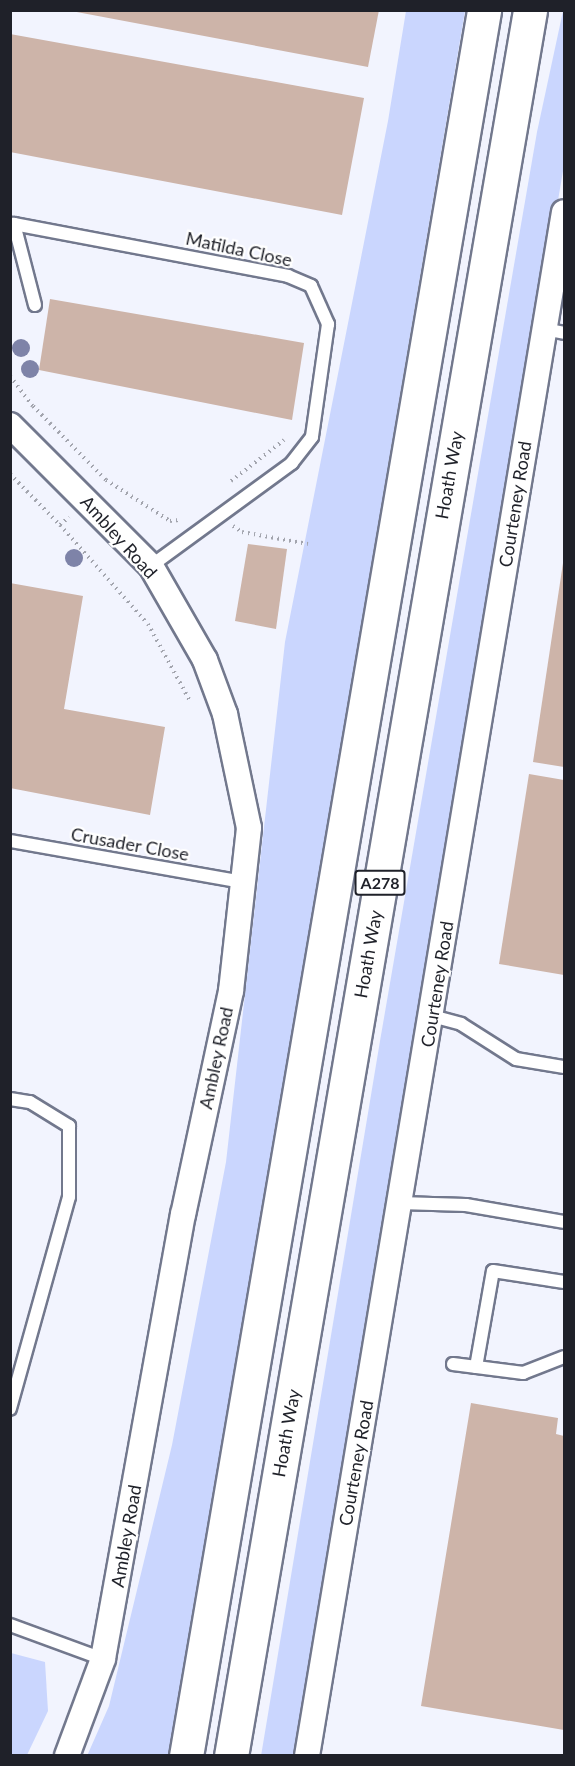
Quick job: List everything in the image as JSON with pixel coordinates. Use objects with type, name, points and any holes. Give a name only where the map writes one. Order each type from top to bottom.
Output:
[{"type":"main road","name":"A278","points":[[186,1755],[484,10]]},
{"type":"main road","name":"Hoath Way","points":[[231,1755],[530,10]]},
{"type":"street","name":"Courteney Road","points":[[307,1755],[432,1016],[554,331],[564,212]]},
{"type":"street","name":"Ambley Road","points":[[10,425],[151,566],[205,660],[225,714],[249,828],[231,991],[183,1214],[103,1659],[67,1755]]},
{"type":"lane","name":"Matilda Close","points":[[35,305],[14,224],[288,276],[311,286],[328,324],[312,437],[292,463],[151,566]]},
{"type":"lane","name":"Crusader Close","points":[[10,841],[242,882]]},
{"type":"lane","points":[[432,1016],[461,1024],[516,1059],[564,1067]]},
{"type":"lane","points":[[10,1099],[30,1102],[69,1126],[69,1197],[10,1409]]},
{"type":"lane","points":[[400,1203],[466,1205],[564,1222]]},
{"type":"lane","points":[[476,1367],[493,1270],[564,1282]]},
{"type":"lane","points":[[453,1364],[523,1373],[564,1357]]},
{"type":"lane","points":[[10,1625],[103,1659]]},
{"type":"path","points":[[10,376],[33,406],[106,480],[170,521],[185,517]]},
{"type":"path","points":[[229,483],[291,433]]},
{"type":"path","points":[[223,513],[238,530],[308,544]]},
{"type":"path","points":[[60,525],[148,624],[190,701]]},
{"type":"shaded area","points":[[406,11],[465,11],[170,1755],[87,1756],[109,1706],[172,1445],[226,1162],[285,642],[388,121]]},
{"type":"shaded area","points":[[563,11],[564,165],[327,1564],[293,1755],[261,1756],[380,1041],[537,132]]},
{"type":"shaded area","points":[[11,1653],[45,1662],[48,1711],[27,1755],[11,1755]]},
{"type":"building","points":[[66,10],[379,10],[368,67]]},
{"type":"building","points":[[10,34],[364,98],[342,215],[10,152]]},
{"type":"building","points":[[50,299],[304,343],[292,420],[39,370]]},
{"type":"building","points":[[248,544],[287,549],[276,629],[235,621]]},
{"type":"building","points":[[564,563],[564,767],[533,762]]},
{"type":"building","points":[[10,583],[83,596],[64,709],[165,727],[150,815],[10,788]]},
{"type":"building","points":[[529,774],[564,780],[564,975],[499,964]]},
{"type":"building","points":[[471,1403],[558,1418],[556,1434],[564,1436],[564,1730],[421,1706]]}]
